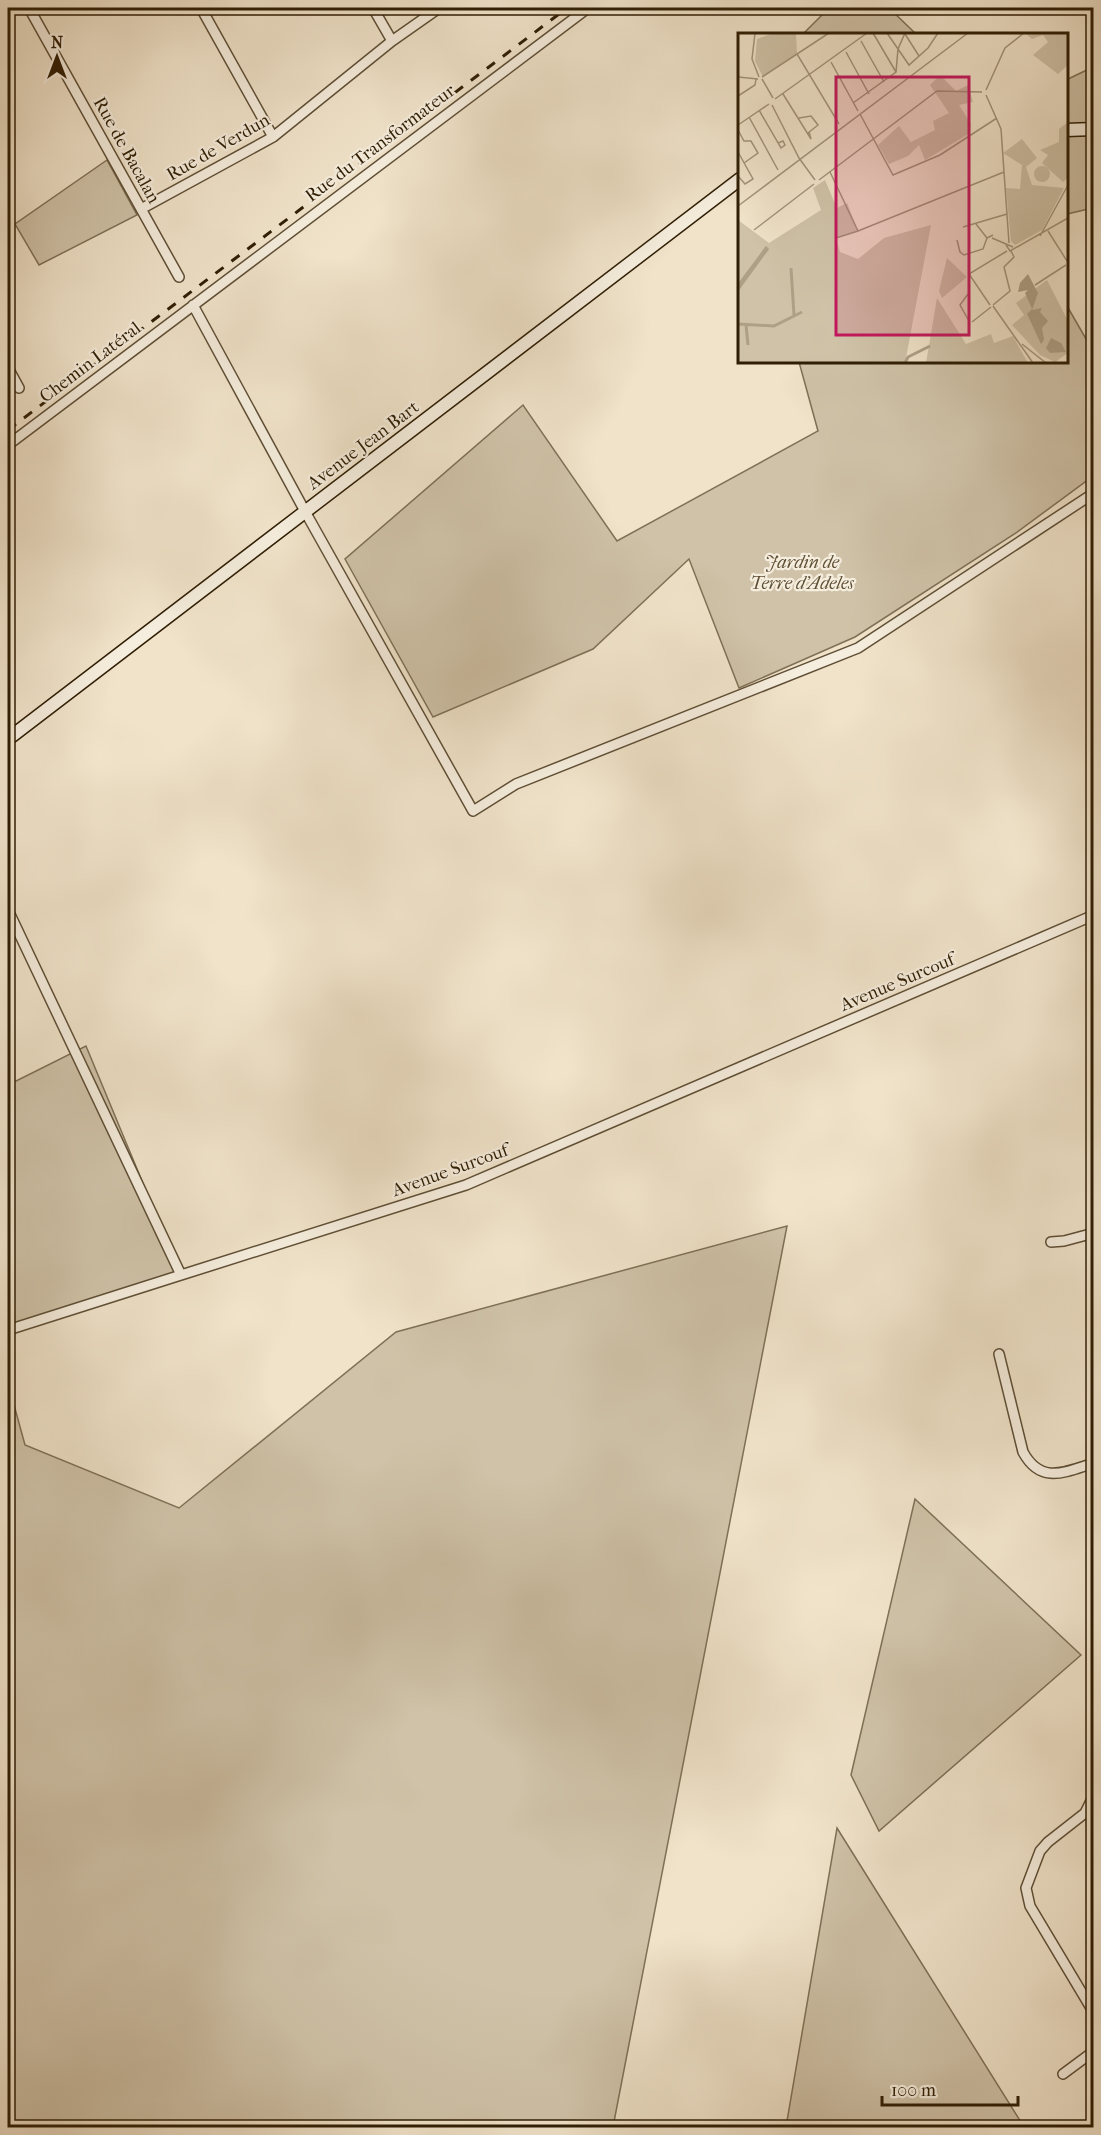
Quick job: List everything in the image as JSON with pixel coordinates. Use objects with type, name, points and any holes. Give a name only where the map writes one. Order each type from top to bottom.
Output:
[{"type":"street","name":"Rue de Bacalan","points":[[29,8],[179,277]]},
{"type":"street","points":[[201,8],[273,137]]},
{"type":"street","points":[[373,8],[392,41]]},
{"type":"street","name":"Rue de Verdun","points":[[141,209],[273,137],[392,41],[439,8]]},
{"type":"street","name":"Rue du Transformateur","points":[[193,305],[588,8]]},
{"type":"street","points":[[1068,130],[1094,129]]},
{"type":"street","name":"Avenue Jean Bart","points":[[8,739],[738,181]]},
{"type":"street","points":[[193,305],[473,811],[516,784],[858,648],[1094,493]]},
{"type":"street","name":"Chemin Latéral","points":[[8,445],[193,305]]},
{"type":"street","points":[[8,368],[19,388]]},
{"type":"street","points":[[8,910],[181,1275]]},
{"type":"street","name":"Avenue Surcouf","points":[[8,1330],[466,1185],[1094,915]]},
{"type":"street","points":[[1051,1242],[1094,1233]]},
{"type":"street","points":[[999,1354],[1023,1452],[1030,1464],[1038,1470],[1063,1473],[1094,1463]]},
{"type":"street","points":[[1093,1797],[1085,1812],[1044,1846],[1027,1881],[1026,1888],[1030,1906],[1094,2013]]},
{"type":"street","points":[[1094,2035],[1094,2045]]},
{"type":"street","points":[[1063,2074],[1094,2051]]},
{"type":"green space","points":[[829,8],[889,8],[915,33],[804,33]]},
{"type":"green space","points":[[1093,67],[1093,208],[1068,214],[1068,79]]},
{"type":"green space","points":[[107,160],[137,215],[39,265],[15,224]]},
{"type":"green space","name":"Jardin de Terre d'Adeles","points":[[1068,308],[1093,351],[1093,476],[1016,533],[855,637],[739,688],[689,559],[593,649],[433,717],[345,559],[523,405],[617,541],[818,431],[799,363],[1068,363]]},
{"type":"green space","points":[[86,1046],[181,1275],[8,1330],[8,1085]]},
{"type":"green space","points":[[787,1226],[613,2127],[8,2127],[8,1383],[25,1445],[179,1508],[396,1332]]},
{"type":"green space","points":[[915,1499],[1081,1655],[879,1831],[851,1775]]},
{"type":"green space","points":[[837,1828],[1024,2127],[786,2127]]},
{"type":"railway","points":[[8,430],[567,8]]}]
